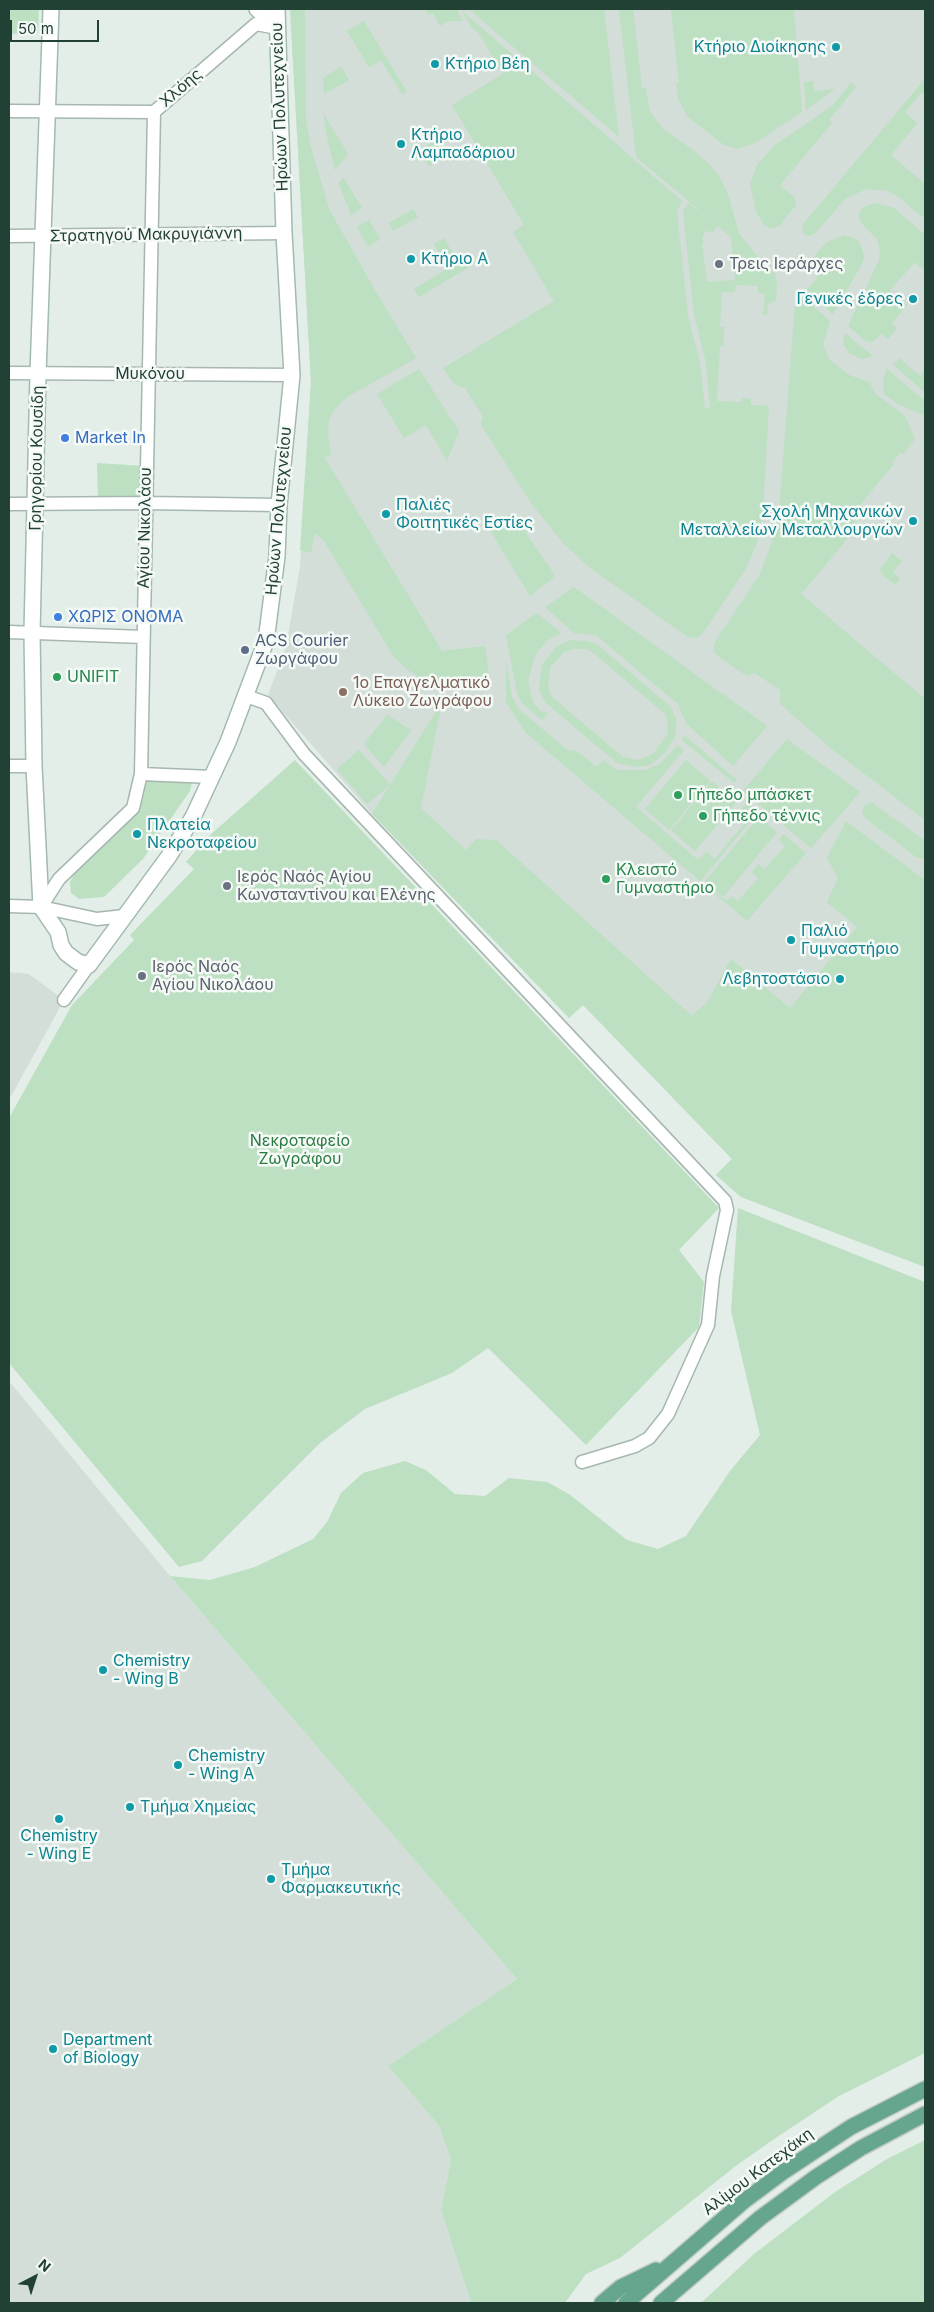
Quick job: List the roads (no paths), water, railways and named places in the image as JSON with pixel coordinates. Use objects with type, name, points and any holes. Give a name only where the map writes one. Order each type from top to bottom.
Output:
[{"type":"main road","name":"Αλίμου Κατεχάκη","points":[[626,2303],[744,2202],[802,2158],[851,2127],[925,2089]]},
{"type":"main road","points":[[661,2303],[760,2218],[809,2182],[861,2148],[925,2114]]},
{"type":"main road","points":[[602,2303],[621,2287],[677,2259]]},
{"type":"street","name":"Γρηγορίου Κουσίδη","points":[[41,907],[34,766],[32,633],[38,374],[51,9]]},
{"type":"street","points":[[257,9],[277,28]]},
{"type":"street","name":"Ηρώων Πολυτεχνείου","points":[[89,965],[169,856],[193,817],[246,696],[266,641],[277,556],[279,505],[292,375],[284,233],[277,28],[278,9]]},
{"type":"street","name":"Χλόης","points":[[9,111],[154,112],[256,24],[277,28]]},
{"type":"street","name":"Αγίου Νικολάου","points":[[41,907],[59,879],[133,808],[141,774],[154,112]]},
{"type":"street","name":"Στρατηγού Μακρυγιάννη","points":[[9,236],[284,233]]},
{"type":"street","name":"Μυκόνου","points":[[9,373],[292,375]]},
{"type":"street","points":[[9,504],[146,503],[279,505]]},
{"type":"street","points":[[9,632],[143,637]]},
{"type":"street","points":[[246,696],[266,703],[304,754],[725,1201],[727,1210],[713,1276],[708,1326],[668,1414],[649,1438],[635,1446],[582,1462]]},
{"type":"street","points":[[9,766],[34,766]]},
{"type":"street","points":[[141,774],[212,777]]},
{"type":"street","points":[[9,906],[41,907],[97,919],[124,916]]},
{"type":"street","points":[[41,907],[58,932],[61,945],[66,953],[78,962],[89,965],[64,1000]]},
{"type":"place","name":"Κτήριο Διοίκησης","points":[[836,47]]},
{"type":"place","name":"Κτήριο Βέη","points":[[435,64]]},
{"type":"place","name":"Κτήριο Λαμπαδάριου","points":[[401,144]]},
{"type":"place","name":"Κτήριο Α","points":[[411,259]]},
{"type":"place","name":"Τρεις Ιεράρχες","points":[[719,264]]},
{"type":"place","name":"Γενικές έδρες","points":[[913,299]]},
{"type":"place","name":"Market In","points":[[65,438]]},
{"type":"place","name":"Παλιές Φοιτητικές Εστίες","points":[[386,514]]},
{"type":"place","name":"Σχολή Μηχανικών Μεταλλείων Μεταλλουργών","points":[[913,521]]},
{"type":"place","name":"ΧΩΡΙΣ ΟΝΟΜΑ","points":[[58,617]]},
{"type":"place","name":"ACS Courier Ζωργάφου","points":[[245,650]]},
{"type":"place","name":"UNIFIT","points":[[57,677]]},
{"type":"place","name":"1ο Επαγγελματικό Λύκειο Ζωγράφου","points":[[343,692]]},
{"type":"place","name":"Γήπεδο μπάσκετ","points":[[678,795]]},
{"type":"place","name":"Γήπεδο τέννις","points":[[703,816]]},
{"type":"place","name":"Πλατεία Νεκροταφείου","points":[[137,834]]},
{"type":"place","name":"Κλειστό Γυμναστήριο","points":[[606,879]]},
{"type":"place","name":"Ιερός Ναός Αγίου Κωνσταντίνου και Ελένης","points":[[227,886]]},
{"type":"place","name":"Παλιό Γυμναστήριο","points":[[791,940]]},
{"type":"place","name":"Ιερός Ναός Αγίου Νικολάου","points":[[142,976]]},
{"type":"place","name":"Λεβητοστάσιο","points":[[840,979]]},
{"type":"place","name":"Chemistry - Wing Β","points":[[103,1670]]},
{"type":"place","name":"Chemistry - Wing Α","points":[[178,1765]]},
{"type":"place","name":"Τμήμα Χημείας","points":[[130,1807]]},
{"type":"place","name":"Chemistry - Wing Ε","points":[[59,1819]]},
{"type":"place","name":"Τμήμα Φαρμακευτικής","points":[[271,1879]]},
{"type":"place","name":"Department of Biology","points":[[53,2049]]},
{"type":"park label","name":"Νεκροταφείο Ζωγράφου","points":[[300,1150]]}]
